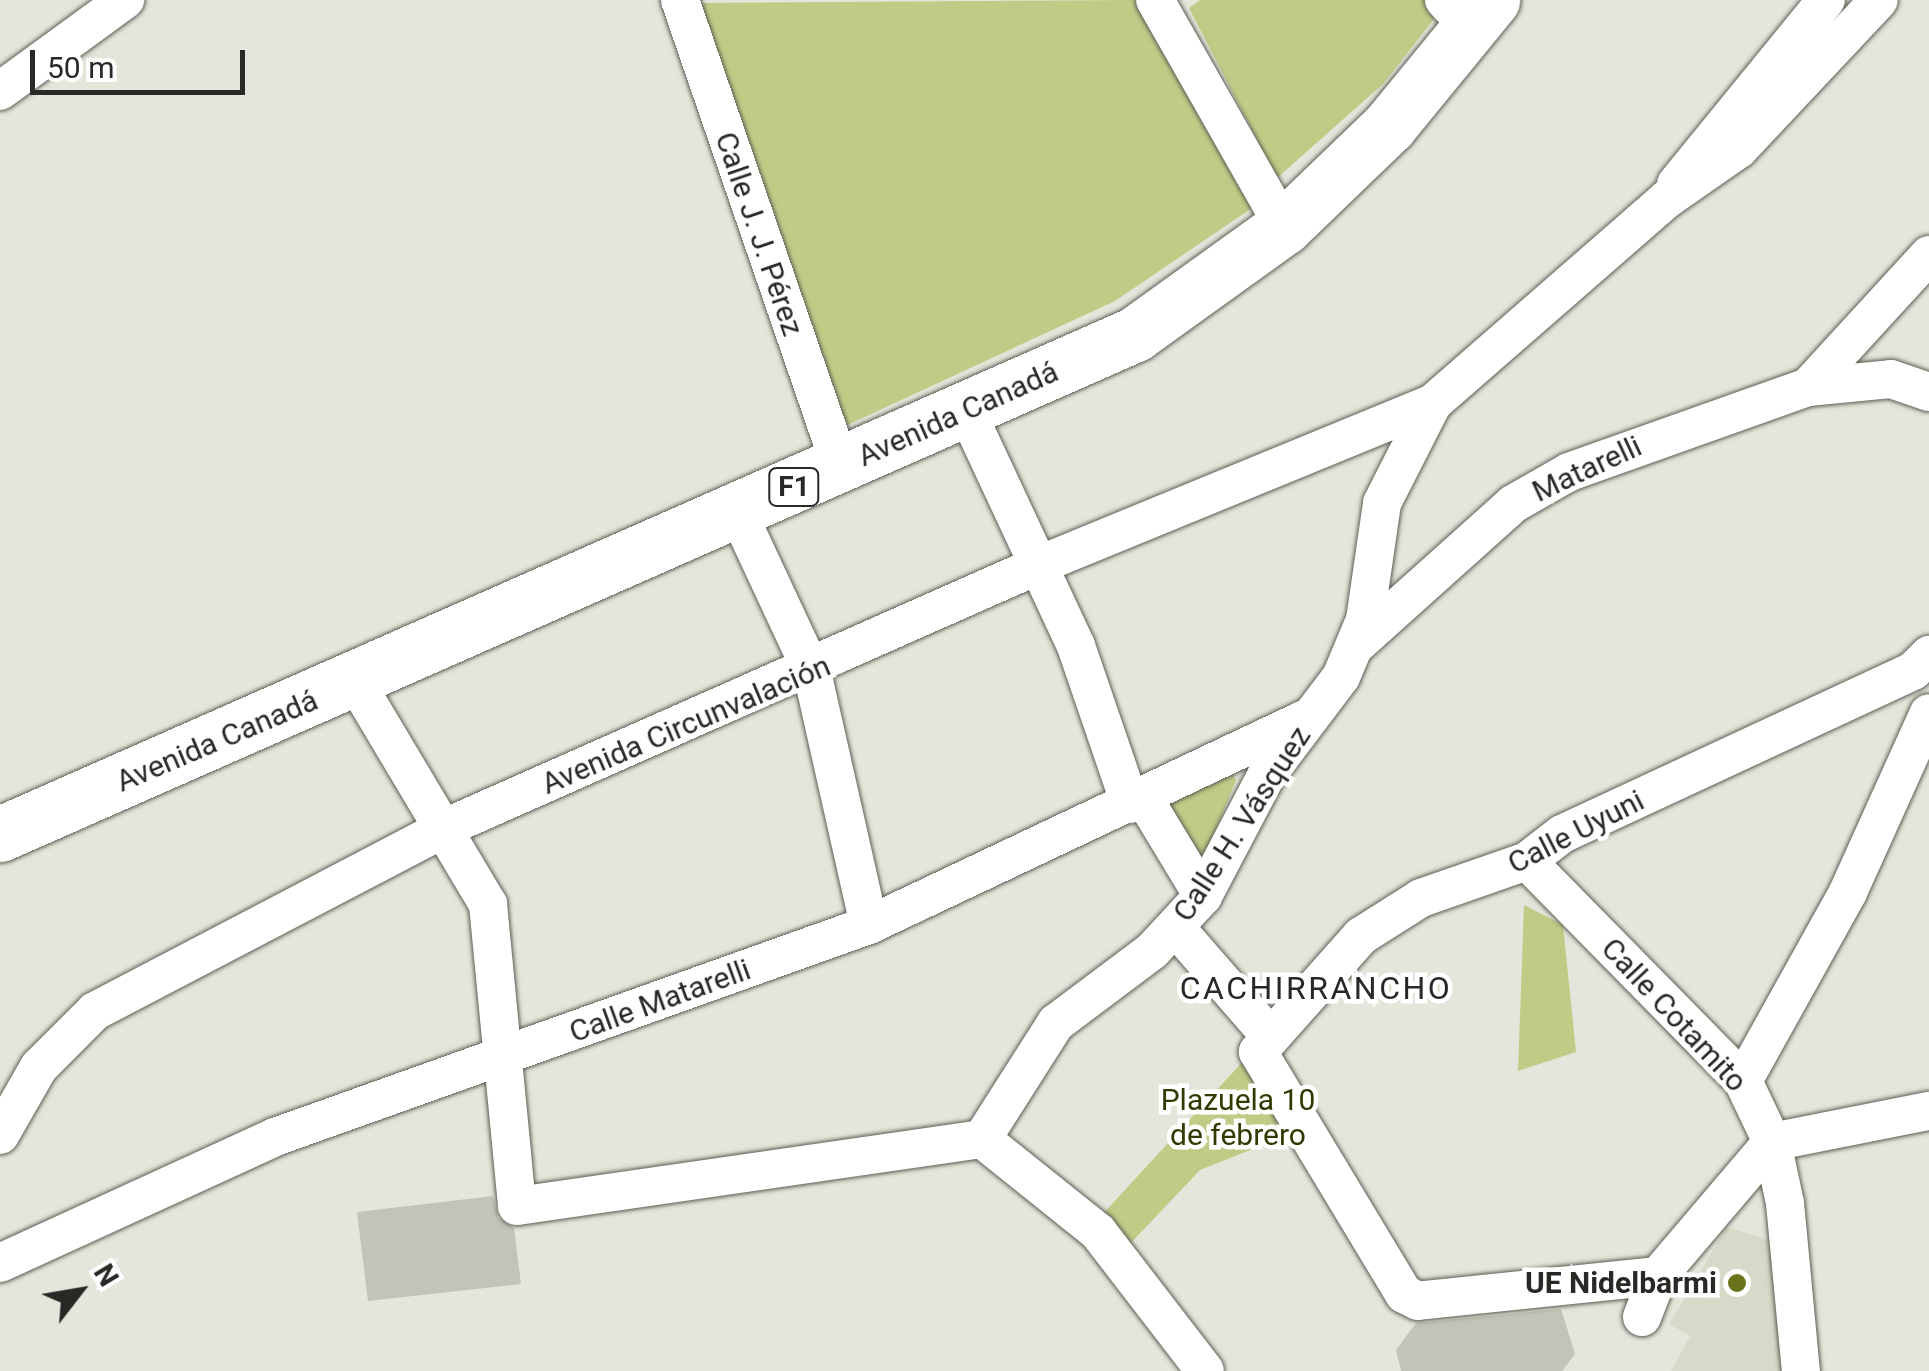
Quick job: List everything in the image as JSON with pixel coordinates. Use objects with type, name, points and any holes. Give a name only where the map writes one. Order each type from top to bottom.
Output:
[{"type":"highway","name":"Avenida Canadá","points":[[0,834],[841,468],[1135,334],[1284,228],[1470,10]]},
{"type":"street","points":[[0,91],[125,0]]},
{"type":"street","name":"Calle J. J. Pérez","points":[[680,0],[841,468]]},
{"type":"street","points":[[1155,0],[1284,228]]},
{"type":"street","points":[[1667,198],[1714,126],[1826,0]]},
{"type":"street","points":[[1433,402],[1667,198],[1740,149],[1879,0]]},
{"type":"street","points":[[1808,387],[1929,255]]},
{"type":"street","points":[[1808,387],[1891,380],[1929,392]]},
{"type":"street","name":"Matarelli","points":[[1353,648],[1514,504],[1568,472],[1808,387]]},
{"type":"street","name":"Avenida Circunvalación","points":[[0,1135],[39,1067],[96,1011],[449,826],[812,672],[1041,564],[1433,402]]},
{"type":"street","name":"Calle H. Vásquez","points":[[982,1139],[1056,1022],[1176,928],[1202,896],[1266,776],[1310,717],[1353,648],[1382,503],[1433,402]]},
{"type":"street","points":[[966,410],[1041,564],[1136,800],[1202,896]]},
{"type":"street","points":[[737,511],[812,672],[870,925]]},
{"type":"street","name":"Calle Uyuni","points":[[1263,1043],[1361,936],[1421,898],[1527,861],[1562,834],[1913,671],[1929,655]]},
{"type":"street","points":[[355,681],[449,826],[488,904],[498,1061],[517,1206],[982,1139],[1098,1232],[1204,1371]]},
{"type":"street","points":[[1743,1081],[1848,892],[1929,713]]},
{"type":"street","name":"Calle Matarelli","points":[[0,1263],[275,1136],[498,1061],[870,925],[1310,717]]},
{"type":"street","name":"Calle Cotamito","points":[[1527,861],[1743,1081],[1772,1142],[1802,1371]]},
{"type":"street","points":[[1176,928],[1263,1043],[1404,1294],[1418,1301],[1658,1276]]},
{"type":"street","points":[[1642,1317],[1658,1276],[1772,1142],[1929,1111]]},
{"type":"shaded area","name":"UE Nidelbarmi","points":[[1727,1227],[1776,1242],[1791,1371],[1671,1371],[1690,1336],[1669,1324]]},
{"type":"green space","points":[[1136,0],[1255,206],[1115,301],[843,427],[700,3]]},
{"type":"green space","points":[[1200,0],[1427,0],[1434,19],[1383,84],[1277,178],[1189,8]]},
{"type":"green space","points":[[1231,771],[1236,780],[1207,852],[1195,857],[1162,807]]},
{"type":"green space","points":[[1524,905],[1563,925],[1576,1052],[1518,1071]]},
{"type":"green space","name":"Plazuela 10 de febrero","points":[[1247,1057],[1290,1134],[1200,1170],[1129,1245],[1101,1216]]},
{"type":"building","points":[[493,1196],[498,1218],[514,1228],[521,1284],[368,1301],[357,1212]]},
{"type":"building","points":[[1561,1309],[1575,1354],[1562,1371],[1401,1371],[1396,1350],[1416,1323]]},
{"type":"place","name":"UE Nidelbarmi","points":[[1737,1283]]},
{"type":"district","name":"CACHIRRANCHO","points":[[1316,988]]}]
